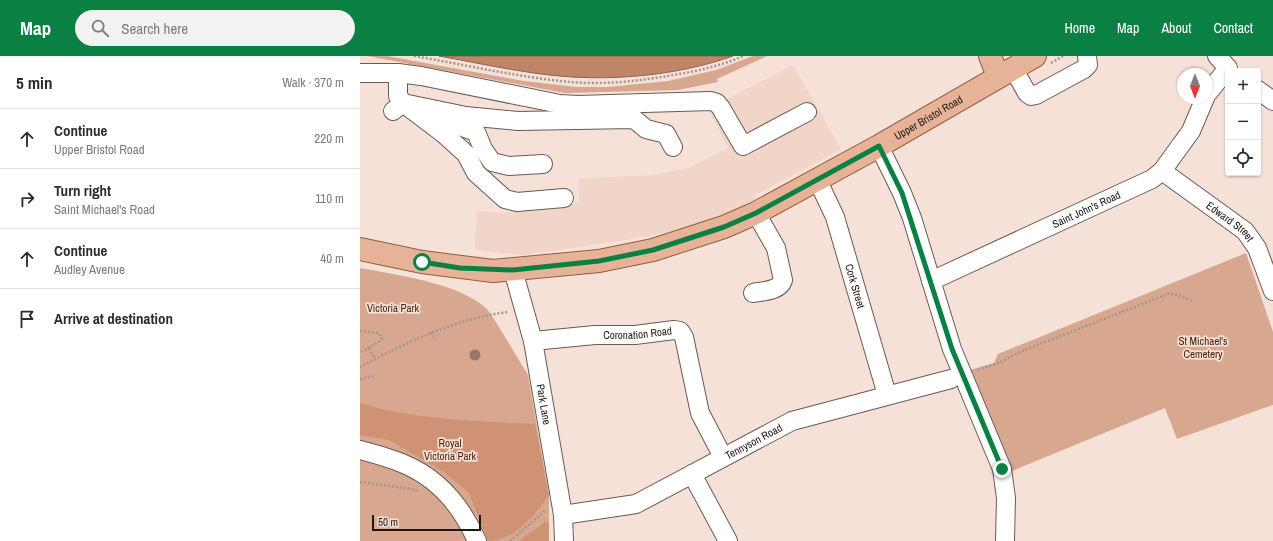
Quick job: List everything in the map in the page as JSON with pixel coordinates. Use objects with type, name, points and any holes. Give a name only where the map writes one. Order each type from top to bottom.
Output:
[{"type":"main road","points":[[990,56],[1006,72]]},
{"type":"main road","name":"Upper Bristol Road","points":[[360,249],[460,268],[513,270],[599,261],[631,255],[692,239],[756,213],[879,146],[1035,56]]},
{"type":"street","points":[[1006,72],[1031,96],[1036,95],[1084,69],[1088,65],[1087,56]]},
{"type":"street","points":[[1213,85],[1226,65]]},
{"type":"street","points":[[360,73],[398,73],[421,76],[560,104],[578,105],[711,101],[717,103],[721,108],[743,146],[807,112]]},
{"type":"street","points":[[398,73],[398,96],[403,108],[444,134],[466,154],[476,174],[505,199],[517,202],[564,198]]},
{"type":"street","points":[[1261,92],[1273,101]]},
{"type":"street","name":"Saint John's Road","points":[[931,281],[1141,185],[1162,171],[1191,131],[1202,104]]},
{"type":"street","points":[[403,108],[518,121],[634,119],[646,129],[666,134],[673,148]]},
{"type":"street","points":[[403,108],[457,124],[476,132]]},
{"type":"street","points":[[466,116],[476,132],[483,149],[492,162],[509,166],[543,164]]},
{"type":"street","points":[[476,132],[494,119]]},
{"type":"street","points":[[879,146],[902,193],[952,349],[959,378],[1002,469],[1006,498],[1005,541]]},
{"type":"street","name":"Edward Street","points":[[1162,171],[1245,231],[1257,248],[1273,291]]},
{"type":"street","name":"Cork Street","points":[[817,179],[835,217],[887,395]]},
{"type":"street","points":[[753,293],[777,288],[782,284],[783,280],[776,248],[756,213]]},
{"type":"street","name":"Park Lane","points":[[513,270],[533,341],[561,507],[564,541]]},
{"type":"street","name":"Coronation Road","points":[[533,341],[595,335],[635,335],[674,330],[680,331],[684,337],[700,413],[723,458]]},
{"type":"street","name":"Tennyson Road","points":[[561,507],[636,504],[792,421],[887,395],[959,378]]},
{"type":"street","points":[[360,450],[404,464],[426,476],[444,489],[457,504],[477,541]]},
{"type":"street","points":[[692,474],[728,541]]},
{"type":"path","points":[[414,56],[550,79],[589,82],[651,79],[714,67],[743,56]]},
{"type":"path","points":[[959,378],[998,364],[1027,349],[1168,294],[1176,294],[1193,301]]},
{"type":"path","points":[[360,367],[431,332],[491,314],[524,310]]},
{"type":"path","points":[[360,331],[378,333],[381,336],[380,341],[360,353]]},
{"type":"path","points":[[431,332],[435,340]]},
{"type":"path","points":[[369,348],[375,359]]},
{"type":"path","points":[[360,380],[374,376]]},
{"type":"path","points":[[360,482],[411,489],[424,493]]},
{"type":"path","points":[[510,541],[561,507]]},
{"type":"shaded area","points":[[439,56],[733,56],[674,71],[612,78],[591,78],[538,74]]},
{"type":"shaded area","points":[[793,65],[841,149],[754,196],[756,201],[725,215],[677,230],[632,239],[523,255],[475,250],[477,211],[501,213],[580,203],[578,179],[651,175],[689,168],[728,148],[708,109]]},
{"type":"green space","points":[[367,56],[387,56],[524,81],[576,87],[608,87],[668,81],[716,70],[753,56],[767,56],[717,79],[718,82],[678,90],[565,93]]},
{"type":"green space","name":"St Michael's Cemetery","points":[[1246,253],[1273,332],[1273,405],[1177,439],[1165,408],[1012,471],[970,370],[994,363],[998,354]]},
{"type":"green space","name":"Royal Victoria Park","points":[[360,268],[431,282],[449,288],[466,295],[481,304],[491,314],[528,375],[549,495],[549,541],[360,541]]},
{"type":"green space","points":[[360,403],[402,413],[446,419],[535,424],[549,495],[523,526],[507,537],[488,541],[469,493],[444,472],[389,440],[360,435]]},
{"type":"green space","points":[[545,522],[549,523],[549,541],[519,541]]},
{"type":"route","points":[[422,262],[493,271],[513,270],[599,261],[653,250],[692,239],[756,213],[879,146],[902,193],[912,218],[952,349],[1002,469]]},
{"type":"park label","name":"Victoria Park","points":[[393,308]]}]
